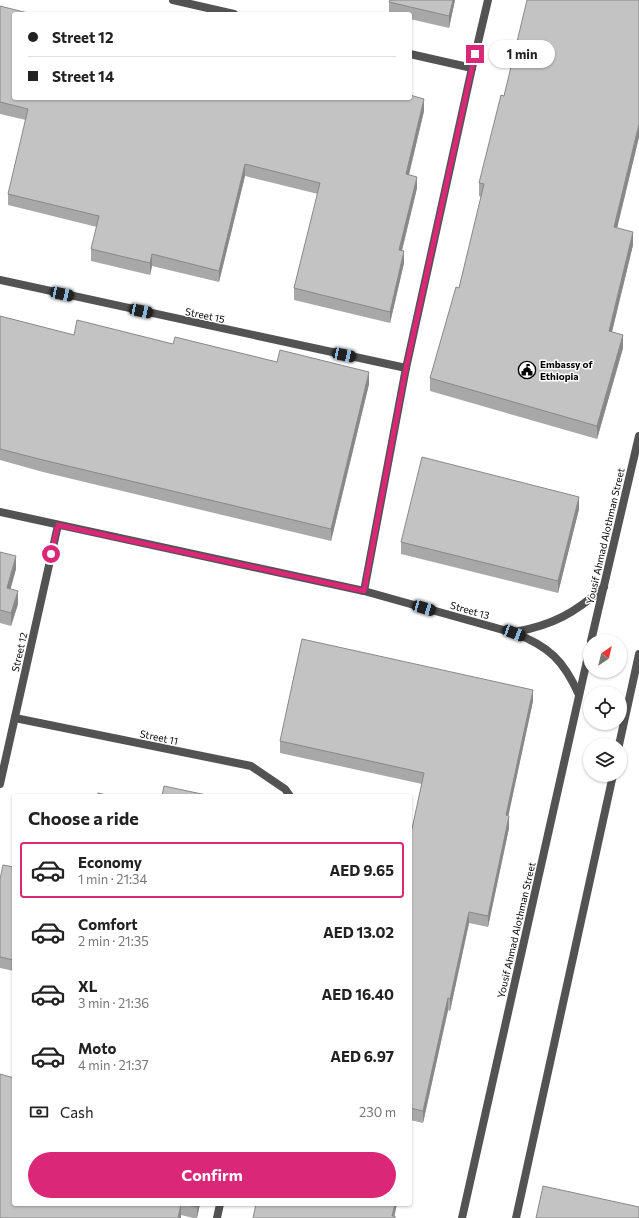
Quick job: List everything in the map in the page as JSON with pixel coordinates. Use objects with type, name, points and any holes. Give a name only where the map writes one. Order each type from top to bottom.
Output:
[{"type":"street","points":[[173,0],[225,12]]},
{"type":"street","points":[[364,591],[406,368],[488,0]]},
{"type":"street","points":[[412,54],[472,68]]},
{"type":"street","name":"Street 15","points":[[0,280],[406,368]]},
{"type":"street","name":"Yousif Ahmad Alothman Street","points":[[593,634],[639,436]]},
{"type":"street","name":"Street 13","points":[[0,512],[364,591],[514,633],[532,640],[547,649],[561,663],[568,673],[579,695]]},
{"type":"street","name":"Street 12","points":[[0,784],[58,525]]},
{"type":"street","name":"Street 13","points":[[514,633],[534,629],[554,622],[572,613],[589,601],[604,587]]},
{"type":"street","points":[[621,738],[639,654]]},
{"type":"street","name":"Yousif Ahmad Alothman Street","points":[[462,1218],[583,678]]},
{"type":"street","name":"Street 11","points":[[15,718],[251,766],[285,790],[288,794]]},
{"type":"street","points":[[516,1218],[611,782]]},
{"type":"street","points":[[217,1218],[220,1206]]},
{"type":"building","points":[[390,0],[453,0],[449,16],[389,2]]},
{"type":"building","points":[[527,0],[639,0],[639,124],[614,227],[633,232],[609,331],[623,335],[597,426],[430,378],[456,287],[459,288],[484,184],[479,183],[501,95],[504,96]]},
{"type":"building","points":[[0,6],[24,12],[12,12],[12,100],[412,100],[412,96],[424,99],[406,174],[417,177],[399,250],[404,251],[390,312],[294,288],[320,183],[245,164],[219,271],[152,254],[150,263],[91,249],[99,216],[8,194],[28,109],[0,102]]},
{"type":"building","points":[[0,316],[74,335],[77,320],[173,344],[175,337],[277,362],[280,350],[369,372],[331,529],[0,449]]},
{"type":"building","points":[[422,457],[579,497],[558,581],[401,542]]},
{"type":"building","points":[[0,552],[16,556],[7,588],[18,591],[11,613],[0,610]]},
{"type":"building","points":[[302,639],[533,690],[506,815],[509,816],[488,916],[469,912],[423,1111],[412,1108],[412,829],[424,773],[280,741]]},
{"type":"building","points":[[164,786],[202,794],[162,794]]},
{"type":"building","points":[[3,865],[12,867],[12,960],[0,957],[0,879]]},
{"type":"building","points":[[0,1074],[12,1077],[12,1206],[181,1206],[178,1218],[0,1218]]},
{"type":"building","points":[[543,1186],[639,1207],[639,1218],[536,1218]]},
{"type":"building","points":[[256,1206],[394,1206],[392,1216],[395,1216],[395,1218],[253,1218]]},
{"type":"place","name":"Embassy of Ethiopia","points":[[527,370]]},
{"type":"route","points":[[51,554],[58,525],[364,591],[406,368],[475,54]]}]
